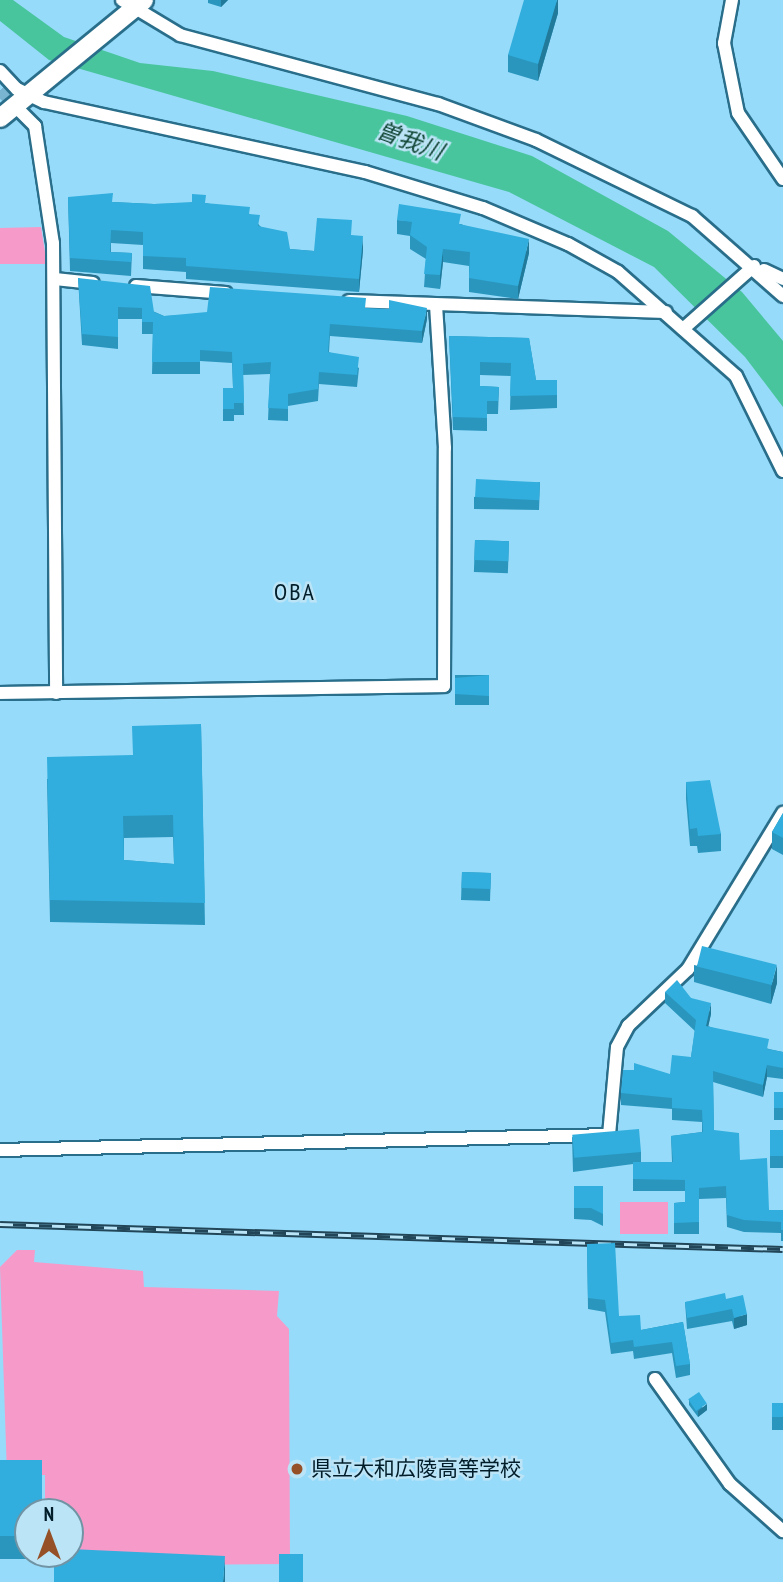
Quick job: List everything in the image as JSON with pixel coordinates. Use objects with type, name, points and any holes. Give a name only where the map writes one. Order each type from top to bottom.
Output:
[{"type":"main road","points":[[0,118],[29,99],[132,6]]},
{"type":"street","points":[[732,0],[724,43],[738,113],[783,179]]},
{"type":"street","points":[[132,6],[180,34],[438,104],[536,140],[692,216],[749,270],[783,296]]},
{"type":"street","points":[[0,71],[29,99],[365,172],[483,208],[618,272],[687,327],[736,376],[783,471]]},
{"type":"street","points":[[29,99],[55,279],[56,693]]},
{"type":"street","points":[[749,270],[783,279]]},
{"type":"street","points":[[687,327],[749,270]]},
{"type":"street","points":[[55,279],[242,294]]},
{"type":"street","points":[[339,300],[436,306],[666,312]]},
{"type":"street","points":[[0,693],[444,687],[445,448],[436,306]]},
{"type":"street","points":[[0,1150],[609,1135],[617,1047],[628,1026],[688,969],[783,813]]},
{"type":"street","points":[[655,1379],[730,1484],[783,1531]]},
{"type":"shaded area","points":[[41,227],[47,264],[0,264],[0,228]]},
{"type":"shaded area","points":[[620,1202],[668,1202],[668,1234],[620,1234]]},
{"type":"shaded area","points":[[17,1250],[35,1250],[34,1262],[143,1271],[144,1287],[279,1291],[277,1316],[289,1329],[290,1564],[84,1566],[84,1498],[45,1498],[45,1475],[7,1475],[0,1267]]},
{"type":"water","name":"曽我川","points":[[0,0],[13,0],[64,37],[140,63],[213,71],[407,116],[532,156],[668,231],[742,292],[783,341],[783,407],[745,357],[654,267],[509,192],[49,60],[0,21]]},
{"type":"building","points":[[524,0],[557,0],[538,64],[508,55]]},
{"type":"building","points":[[113,193],[112,202],[192,202],[192,194],[206,195],[205,203],[250,207],[249,214],[260,215],[258,226],[287,232],[290,249],[314,251],[317,218],[352,220],[351,235],[363,236],[359,279],[186,266],[186,258],[143,256],[143,232],[111,230],[110,252],[132,253],[131,262],[70,258],[68,197]]},
{"type":"building","points":[[399,204],[461,214],[459,224],[529,239],[518,286],[469,278],[470,252],[443,249],[440,275],[424,274],[427,247],[410,235],[412,222],[397,220]]},
{"type":"building","points":[[78,278],[150,286],[154,312],[164,316],[207,312],[210,287],[366,298],[365,308],[389,309],[389,300],[427,308],[422,331],[330,324],[328,352],[359,357],[357,375],[319,372],[318,389],[288,394],[288,409],[268,408],[271,362],[243,364],[244,403],[234,403],[234,409],[223,409],[223,388],[233,388],[232,352],[200,350],[200,362],[152,362],[153,322],[142,322],[142,308],[118,307],[118,337],[82,334]]},
{"type":"building","points":[[449,336],[529,338],[536,380],[557,380],[557,395],[510,396],[511,363],[480,362],[480,386],[499,387],[498,401],[487,401],[487,418],[453,417]]},
{"type":"building","points":[[476,479],[540,482],[539,500],[475,497]]},
{"type":"building","points":[[475,540],[509,541],[508,561],[474,560]]},
{"type":"building","points":[[489,675],[489,696],[455,694],[455,678]]},
{"type":"building","points":[[201,724],[205,903],[50,900],[47,757],[133,755],[132,726]],"holes":[[[173,815],[174,864],[124,860],[123,816]]]},
{"type":"building","points":[[710,780],[721,834],[698,836],[697,828],[690,829],[686,782]]},
{"type":"building","points":[[783,813],[783,838],[772,832]]},
{"type":"building","points":[[462,872],[491,873],[490,889],[461,888]]},
{"type":"building","points":[[702,946],[777,965],[772,985],[697,966]]},
{"type":"building","points":[[677,980],[691,998],[711,1003],[706,1026],[769,1039],[767,1049],[783,1052],[783,1068],[767,1065],[763,1085],[713,1071],[714,1130],[739,1133],[740,1160],[767,1158],[769,1210],[783,1210],[783,1230],[781,1222],[744,1220],[727,1215],[726,1186],[699,1188],[699,1222],[674,1223],[674,1203],[685,1202],[685,1180],[633,1179],[633,1162],[673,1162],[671,1136],[703,1132],[702,1110],[672,1108],[672,1098],[621,1093],[623,1070],[634,1070],[634,1063],[670,1074],[672,1055],[691,1057],[696,1020],[665,992]]},
{"type":"building","points":[[774,1092],[783,1092],[783,1108],[774,1108]]},
{"type":"building","points":[[639,1129],[641,1152],[574,1158],[572,1135]]},
{"type":"building","points":[[770,1130],[783,1130],[783,1156],[770,1156]]},
{"type":"building","points":[[574,1186],[603,1186],[603,1214],[591,1208],[574,1208]]},
{"type":"building","points":[[615,1243],[619,1316],[640,1315],[641,1330],[683,1322],[690,1364],[676,1366],[672,1342],[634,1347],[633,1340],[611,1343],[605,1300],[588,1298],[587,1244]]},
{"type":"building","points":[[725,1293],[726,1299],[743,1295],[747,1314],[734,1318],[732,1309],[687,1318],[685,1302]]},
{"type":"building","points":[[699,1392],[707,1404],[696,1411],[688,1399]]},
{"type":"building","points":[[772,1403],[783,1403],[783,1417],[772,1417]]},
{"type":"building","points":[[0,1460],[42,1460],[42,1498],[14,1498],[14,1536],[0,1536]]},
{"type":"building","points":[[84,1550],[225,1556],[223,1582],[54,1582],[54,1568],[84,1568]]},
{"type":"building","points":[[279,1554],[303,1554],[303,1582],[279,1582]]},
{"type":"tunnel","points":[[0,90],[19,110]]},
{"type":"railway","points":[[0,1224],[783,1249]]},
{"type":"place","name":"県立大和広陵高等学校","points":[[297,1469]]},
{"type":"district","name":"OBA","points":[[295,592]]}]
